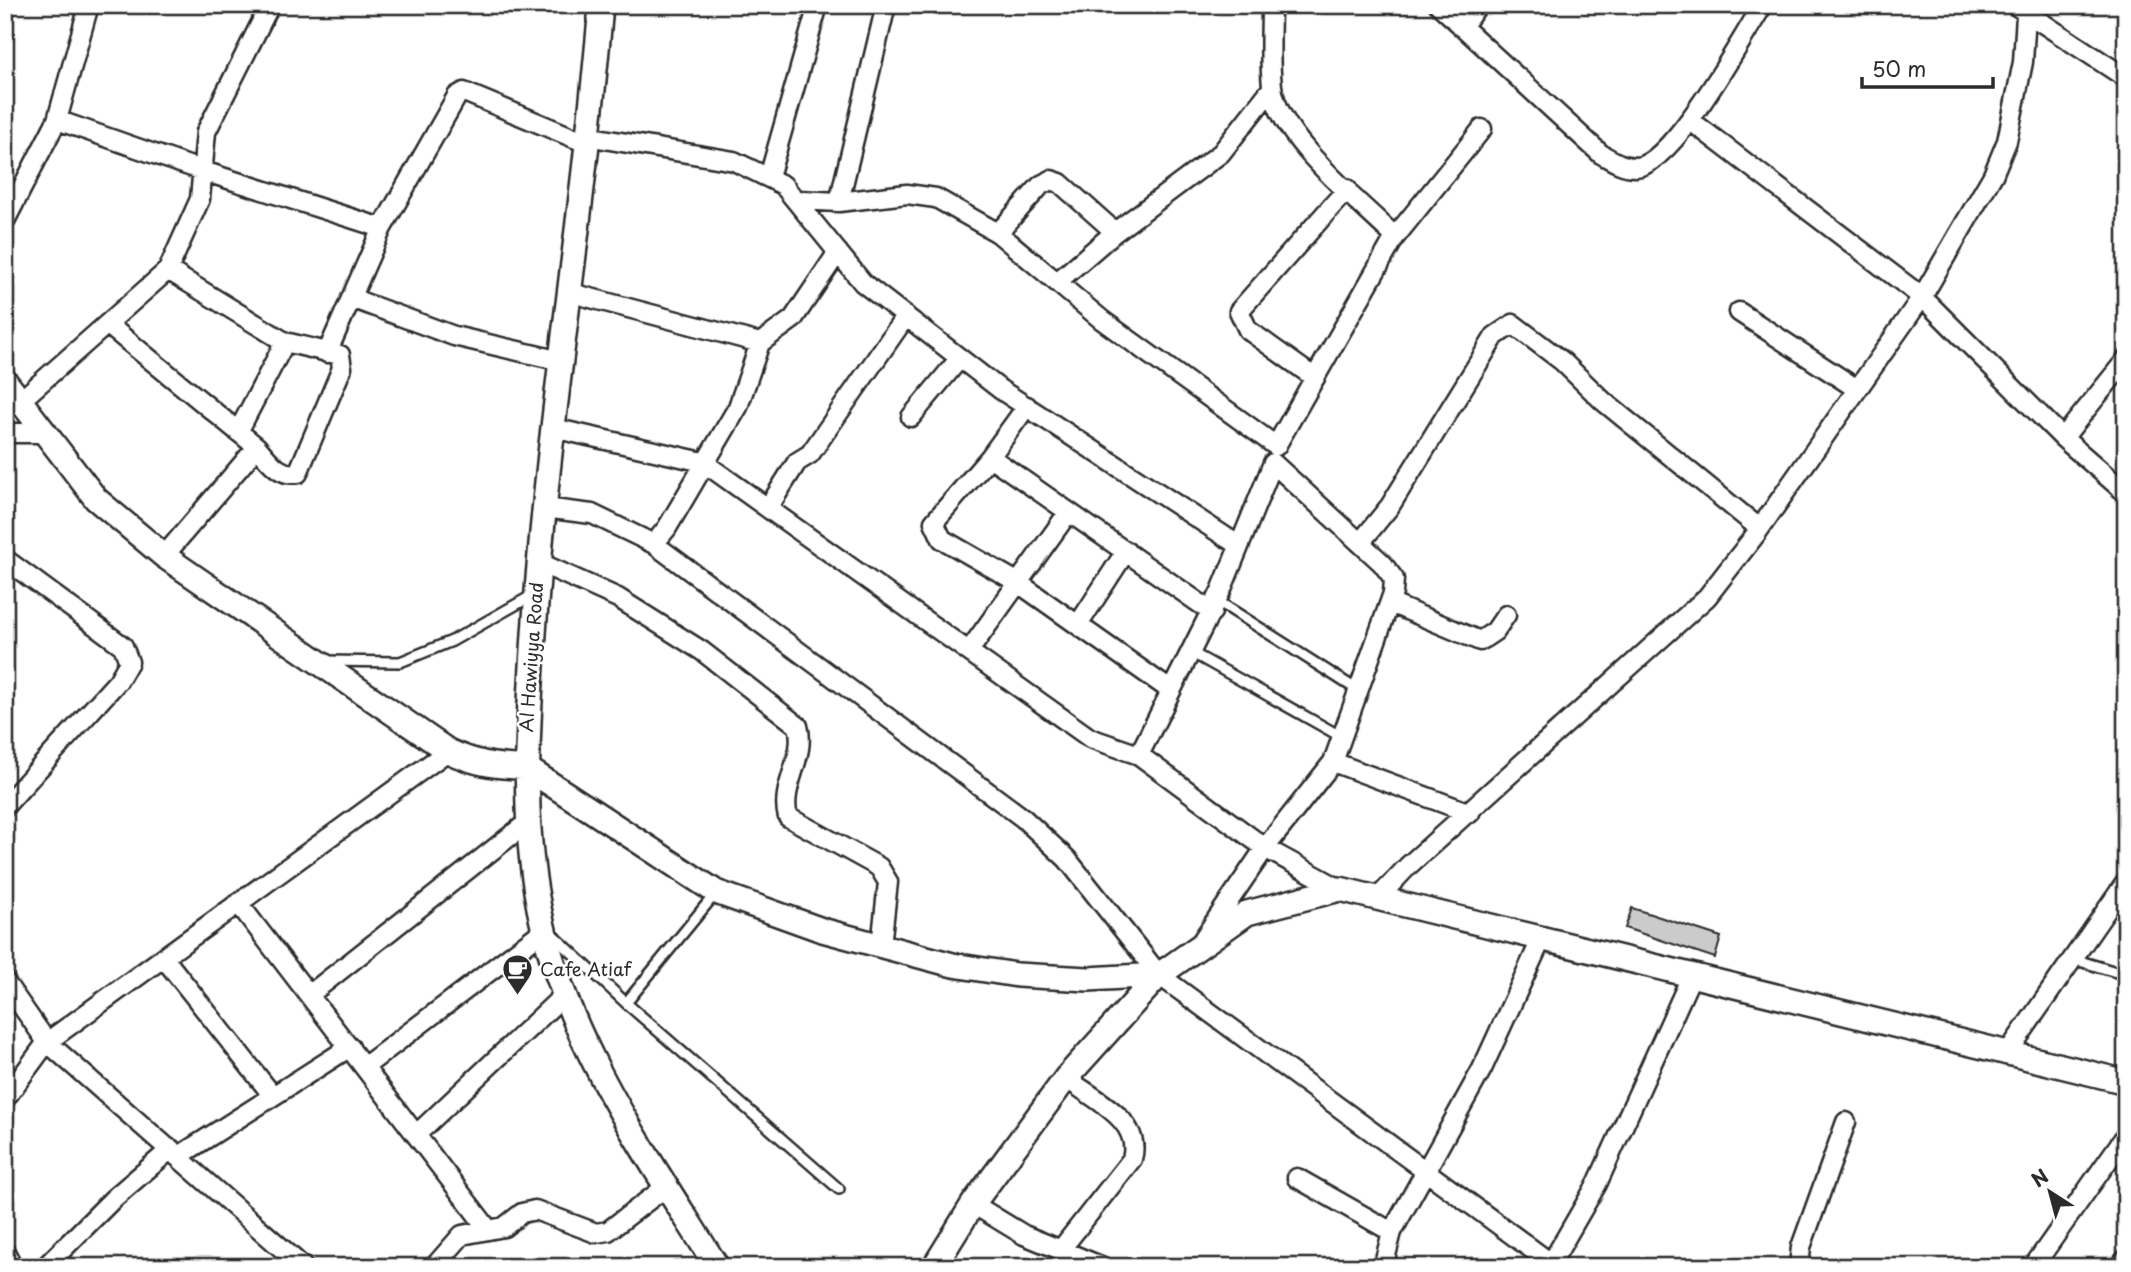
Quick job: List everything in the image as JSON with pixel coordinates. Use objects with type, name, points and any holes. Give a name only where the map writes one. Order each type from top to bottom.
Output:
[{"type":"street","points":[[5,221],[57,120],[89,5]]},
{"type":"street","points":[[20,401],[168,270],[200,200],[206,132],[270,5]]},
{"type":"street","points":[[769,177],[818,5]]},
{"type":"street","points":[[839,202],[886,5]]},
{"type":"street","points":[[1271,5],[1272,88],[1283,119],[1300,143],[1395,237]]},
{"type":"street","points":[[1439,5],[1601,154],[1621,165],[1637,167],[1662,153],[1691,121],[1763,5]]},
{"type":"street","points":[[1462,27],[1478,5]]},
{"type":"street","name":"Al Hawiyya Road","points":[[600,8],[538,562],[525,767],[528,822],[543,927],[565,994],[603,1080],[717,1267]]},
{"type":"street","points":[[2020,10],[2126,78]]},
{"type":"street","points":[[1377,899],[1408,866],[1707,597],[1759,528],[1922,297],[1993,175],[2007,141],[2023,62],[2020,10]]},
{"type":"street","points":[[1057,282],[1115,232],[1221,153],[1272,88]]},
{"type":"street","points":[[327,353],[382,228],[457,96],[464,92],[586,140],[734,161],[783,185],[863,283],[1027,407],[1238,545]]},
{"type":"street","points":[[57,120],[203,171],[382,228]]},
{"type":"street","points":[[1691,121],[1922,297],[2063,438],[2126,493]]},
{"type":"street","points":[[1139,755],[1214,606],[1275,454],[1315,377],[1395,237],[1482,129]]},
{"type":"street","points":[[998,233],[1041,185],[1051,180],[1060,183],[1115,232]]},
{"type":"street","points":[[1315,377],[1248,330],[1239,312],[1347,189]]},
{"type":"street","points":[[798,201],[839,202],[907,194],[936,198],[998,233],[1102,320],[1275,454],[1394,579],[1390,603],[1340,736],[1333,762],[1265,848],[1198,946]]},
{"type":"street","points":[[654,544],[667,528],[737,407],[760,343],[793,319],[838,252]]},
{"type":"street","points":[[107,324],[257,447],[280,471],[288,475],[298,473],[342,368],[340,355],[285,342],[168,270]]},
{"type":"street","points":[[568,292],[760,343]]},
{"type":"street","points":[[351,298],[454,336],[561,361]]},
{"type":"street","points":[[1739,312],[1857,389]]},
{"type":"street","points":[[768,508],[797,462],[810,454],[906,316]]},
{"type":"street","points":[[1360,543],[1390,506],[1495,336],[1513,324],[1562,361],[1602,401],[1759,528]]},
{"type":"street","points":[[239,432],[285,342]]},
{"type":"street","points":[[911,417],[960,358]]},
{"type":"street","points":[[2063,438],[2126,360]]},
{"type":"street","points":[[5,382],[96,499],[164,556],[313,661],[448,751],[472,762],[498,767],[525,767],[716,892],[822,930],[953,965],[1017,975],[1088,979],[1159,975]]},
{"type":"street","points":[[1027,407],[990,457],[934,522],[942,539],[1017,582],[1170,691]]},
{"type":"street","points":[[554,428],[703,462],[1090,738],[1139,755],[1265,848],[1340,888],[2006,1055],[2126,1082]]},
{"type":"street","points":[[5,433],[43,433]]},
{"type":"street","points":[[164,556],[257,447]]},
{"type":"street","points":[[990,457],[1068,513],[1214,606]]},
{"type":"street","points":[[544,508],[592,514],[654,544],[1023,818],[1067,859],[1159,975],[1424,1168],[1552,1266],[1597,1184],[1691,977]]},
{"type":"street","points":[[969,651],[1068,513]]},
{"type":"street","points":[[1078,625],[1126,551]]},
{"type":"street","points":[[5,559],[123,646],[129,662],[118,681],[5,806]]},
{"type":"street","points":[[538,562],[618,598],[702,651],[798,726],[802,740],[784,803],[788,817],[879,867],[888,882],[881,946]]},
{"type":"street","points":[[1390,603],[1480,641],[1495,631],[1506,615]]},
{"type":"street","points":[[5,1099],[47,1042],[448,751]]},
{"type":"street","points":[[1333,762],[1470,813]]},
{"type":"street","points":[[309,995],[528,822]]},
{"type":"street","points":[[2006,1055],[2126,882]]},
{"type":"street","points":[[934,1267],[974,1204],[1066,1078],[1159,975],[1247,913],[1340,888]]},
{"type":"street","points":[[239,904],[488,1229]]},
{"type":"street","points":[[364,1066],[543,927]]},
{"type":"street","points":[[1383,1267],[1392,1233],[1424,1168],[1482,1069],[1541,940]]},
{"type":"street","points":[[164,958],[273,1096]]},
{"type":"street","points":[[5,982],[47,1042],[303,1267]]},
{"type":"street","points":[[413,1131],[418,1133],[565,994]]},
{"type":"street","points":[[45,1267],[114,1198],[175,1152],[350,1048]]},
{"type":"street","points":[[1062,1248],[1132,1159],[1135,1147],[1129,1126],[1066,1078]]},
{"type":"street","points":[[1799,1267],[1801,1247],[1846,1122]]},
{"type":"street","points":[[2033,1267],[2126,1135]]},
{"type":"street","points":[[1297,1178],[1392,1233]]},
{"type":"street","points":[[434,1267],[462,1235],[505,1227],[522,1213],[535,1210],[596,1233],[608,1231],[667,1186]]},
{"type":"street","points":[[974,1204],[1024,1235],[1062,1248],[1103,1267]]},
{"type":"street","points":[[5,1252],[13,1267]]},
{"type":"street","points":[[2119,1267],[2126,1259]]},
{"type":"lane","points":[[313,661],[400,662],[453,641],[536,593]]},
{"type":"lane","points":[[1214,606],[1359,691]]},
{"type":"lane","points":[[1189,651],[1340,736]]},
{"type":"lane","points":[[626,1003],[716,892]]},
{"type":"lane","points":[[543,927],[839,1189]]},
{"type":"lane","points":[[2073,959],[2126,975]]},
{"type":"building","points":[[1632,908],[1721,937],[1715,958],[1625,928]]},
{"type":"place","name":"Cafe Atiaf","points":[[517,997]]}]
